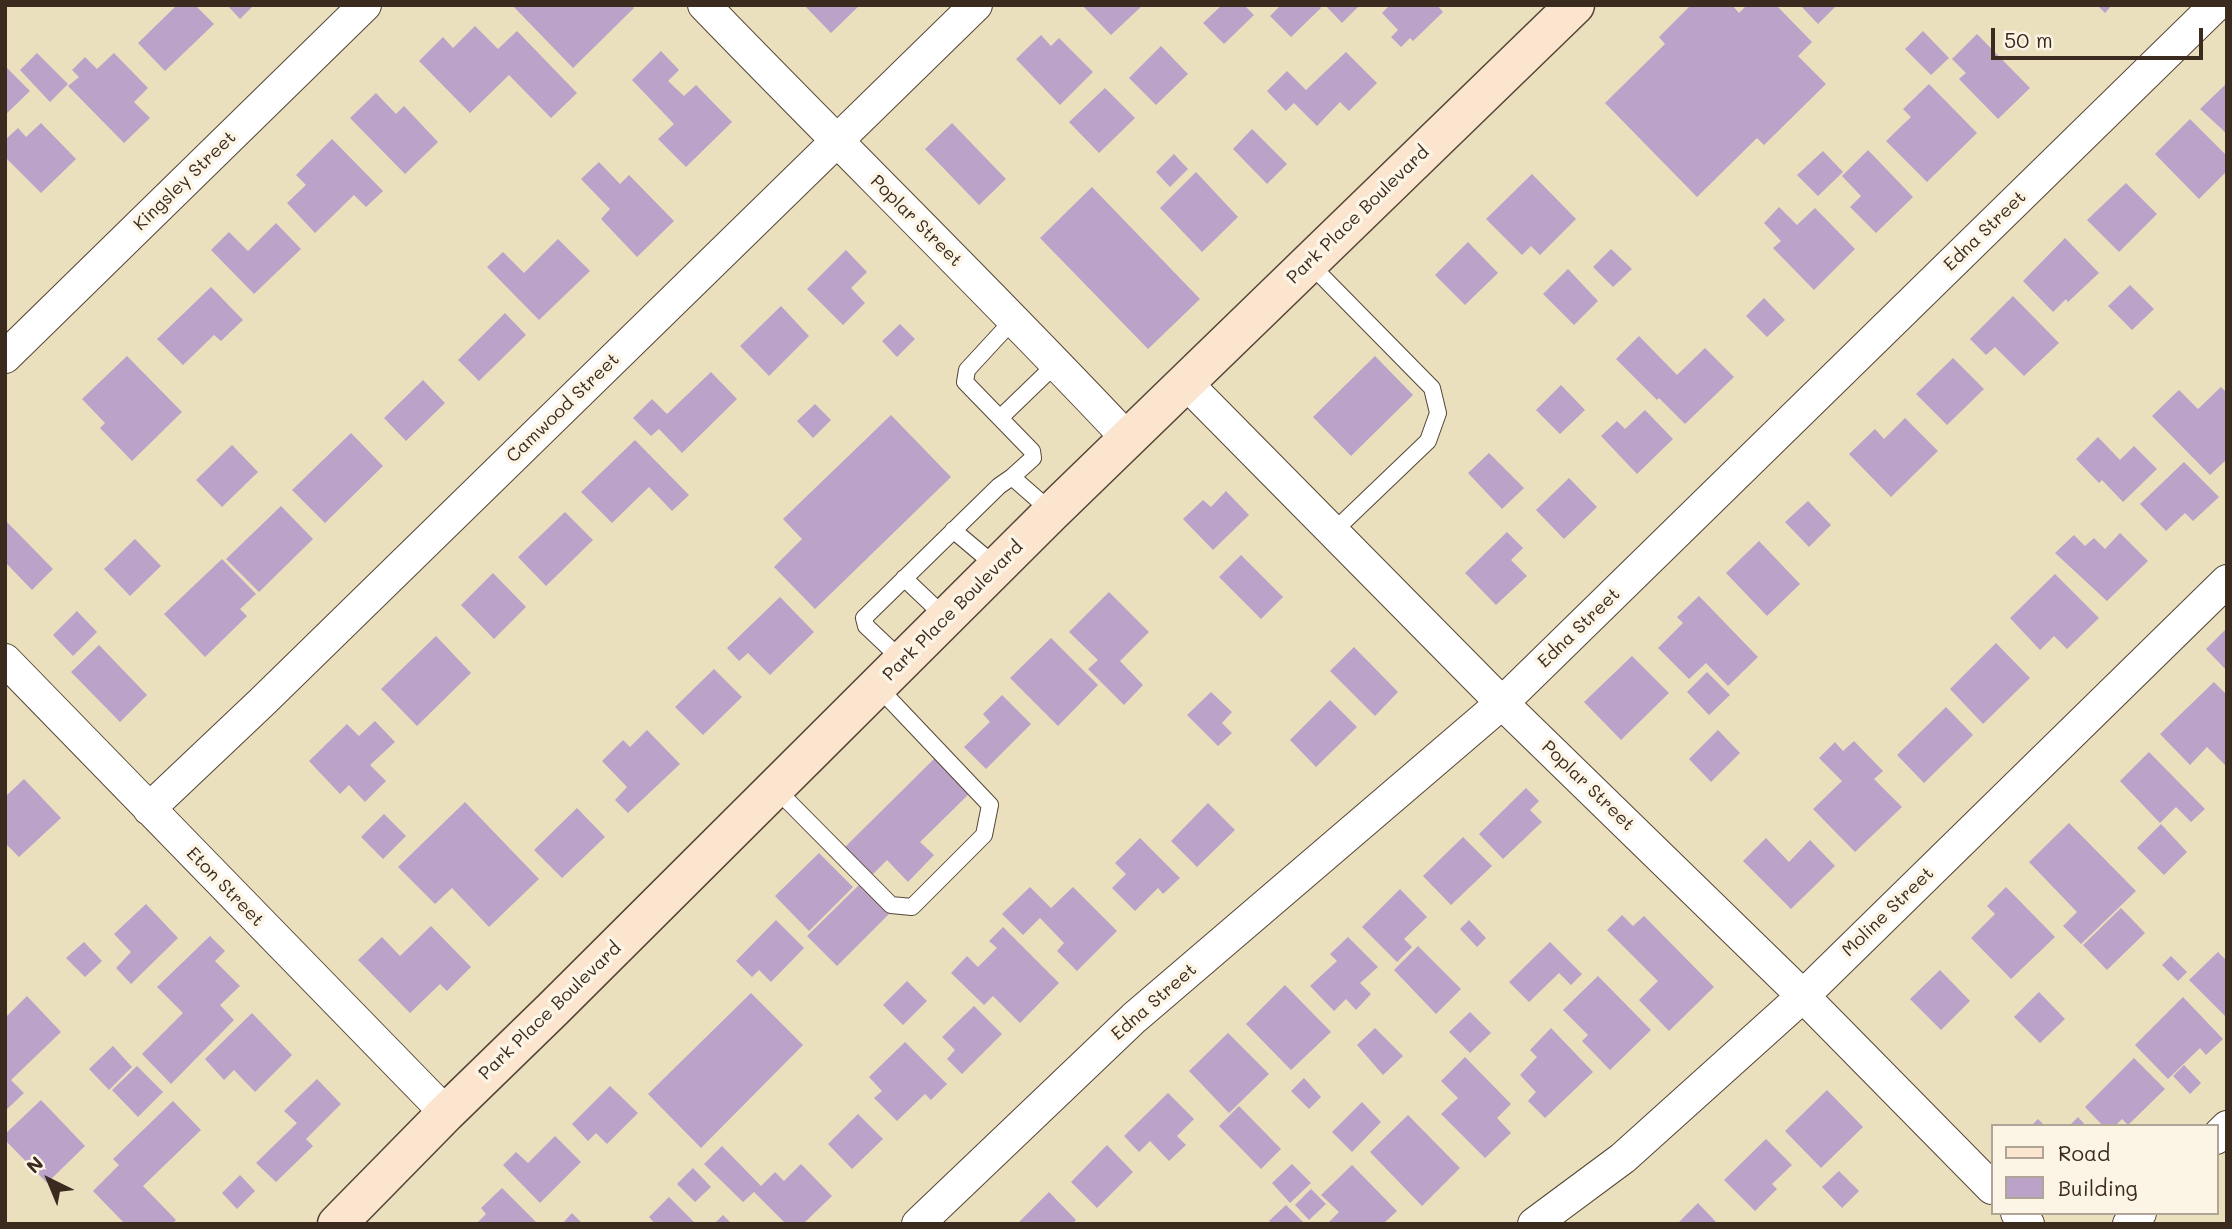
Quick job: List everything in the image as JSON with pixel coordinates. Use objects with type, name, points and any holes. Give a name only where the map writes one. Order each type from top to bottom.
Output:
[{"type":"main road","name":"Park Place Boulevard","points":[[337,1224],[1127,438],[1575,5]]},
{"type":"street","name":"Kingsley Street","points":[[5,357],[365,5]]},
{"type":"street","name":"Poplar Street","points":[[704,5],[836,142],[1057,363],[1127,438]]},
{"type":"street","name":"Camwood Street","points":[[149,809],[976,5]]},
{"type":"street","name":"Edna Street","points":[[918,1224],[1134,1018],[1502,703],[2216,5]]},
{"type":"street","name":"Poplar Street","points":[[1185,382],[1502,703],[1802,996],[1990,1186]]},
{"type":"street","name":"Moline Street","points":[[1534,1224],[1623,1158],[1802,996],[2227,581]]},
{"type":"street","name":"Eton Street","points":[[5,660],[446,1113]]},
{"type":"lane","points":[[1309,262],[1432,388],[1438,413],[1428,441],[1334,531]]},
{"type":"lane","points":[[775,788],[891,905],[912,907],[984,835],[990,806],[890,674],[864,618],[999,486],[1033,458],[1031,451],[965,382],[967,370],[1014,319]]},
{"type":"lane","points":[[1000,418],[1057,363]]},
{"type":"lane","points":[[1012,477],[1052,512]]},
{"type":"lane","points":[[953,530],[998,567]]},
{"type":"lane","points":[[904,579],[946,618]]},
{"type":"building","points":[[177,5],[195,5],[214,24],[165,71],[138,43]]},
{"type":"building","points":[[227,5],[254,5],[240,19]]},
{"type":"building","points":[[512,5],[631,5],[634,8],[573,68]]},
{"type":"building","points":[[804,5],[860,5],[831,33]]},
{"type":"building","points":[[1082,5],[1143,5],[1111,35]]},
{"type":"building","points":[[1222,5],[1244,5],[1254,15],[1224,44],[1203,23]]},
{"type":"building","points":[[1281,5],[1318,5],[1321,8],[1291,37],[1270,16]]},
{"type":"building","points":[[1325,5],[1360,5],[1342,23]]},
{"type":"building","points":[[1390,5],[1437,5],[1443,12],[1413,41],[1410,38],[1401,47],[1391,37],[1398,30],[1382,13]]},
{"type":"building","points":[[1691,5],[1732,5],[1739,13],[1747,5],[1776,5],[1812,42],[1798,56],[1826,84],[1764,145],[1757,138],[1697,197],[1605,103],[1665,44],[1659,37]]},
{"type":"building","points":[[1800,5],[1837,5],[1818,24]]},
{"type":"building","points":[[2097,5],[2112,5],[2105,13]]},
{"type":"building","points":[[475,26],[498,49],[517,31],[577,93],[551,118],[509,75],[470,113],[419,61],[443,37],[453,48]]},
{"type":"building","points":[[1923,31],[1949,58],[1931,75],[1905,49]]},
{"type":"building","points":[[1977,34],[2030,88],[1998,119],[1959,79],[1966,73],[1952,59]]},
{"type":"building","points":[[1041,35],[1051,46],[1059,38],[1093,72],[1060,105],[1016,59]]},
{"type":"building","points":[[1161,46],[1188,74],[1156,105],[1129,78]]},
{"type":"building","points":[[661,51],[679,70],[668,81],[684,96],[696,85],[732,122],[686,167],[658,139],[674,124],[632,80]]},
{"type":"building","points":[[1346,52],[1377,83],[1349,111],[1340,102],[1317,126],[1294,103],[1286,111],[1267,91],[1287,71],[1306,90]]},
{"type":"building","points":[[37,53],[68,84],[50,102],[20,70]]},
{"type":"building","points":[[114,53],[148,88],[134,102],[150,118],[124,143],[68,86],[79,77],[72,70],[85,57],[97,69]]},
{"type":"building","points":[[5,66],[30,91],[5,115]]},
{"type":"building","points":[[2227,83],[2227,134],[2200,109]]},
{"type":"building","points":[[1929,84],[1977,133],[1927,182],[1886,141],[1911,117],[1903,109]]},
{"type":"building","points":[[1105,88],[1135,118],[1099,153],[1069,122]]},
{"type":"building","points":[[376,93],[396,114],[404,106],[438,142],[405,174],[350,118]]},
{"type":"building","points":[[2190,119],[2227,156],[2227,171],[2199,199],[2155,154]]},
{"type":"building","points":[[41,123],[76,159],[41,193],[5,157],[5,140],[18,128],[26,137]]},
{"type":"building","points":[[952,123],[1006,179],[979,205],[925,149]]},
{"type":"building","points":[[1252,129],[1287,164],[1267,184],[1233,149]]},
{"type":"building","points":[[332,139],[383,191],[366,207],[354,195],[315,233],[287,203],[306,185],[296,175]]},
{"type":"building","points":[[1868,150],[1913,197],[1876,233],[1850,207],[1861,196],[1842,176]]},
{"type":"building","points":[[1823,151],[1843,172],[1818,196],[1797,175]]},
{"type":"building","points":[[1174,154],[1188,169],[1170,187],[1156,172]]},
{"type":"building","points":[[599,162],[620,184],[629,175],[674,221],[637,257],[601,219],[610,209],[581,179]]},
{"type":"building","points":[[1196,172],[1238,217],[1202,252],[1160,208]]},
{"type":"building","points":[[1532,174],[1576,219],[1540,255],[1531,246],[1522,255],[1486,219]]},
{"type":"building","points":[[2126,183],[2157,214],[2119,252],[2087,220]]},
{"type":"building","points":[[1092,187],[1200,299],[1148,349],[1040,238]]},
{"type":"building","points":[[1779,207],[1797,225],[1815,208],[1855,249],[1814,290],[1773,248],[1781,241],[1764,223]]},
{"type":"building","points":[[276,223],[301,249],[254,294],[211,250],[229,232],[248,251]]},
{"type":"building","points":[[2065,238],[2099,273],[2053,312],[2023,281]]},
{"type":"building","points":[[558,239],[590,271],[539,320],[487,267],[503,252],[524,273]]},
{"type":"building","points":[[1468,242],[1498,273],[1465,305],[1435,275]]},
{"type":"building","points":[[1611,249],[1632,269],[1613,287],[1593,267]]},
{"type":"building","points":[[846,250],[867,272],[851,288],[865,303],[843,325],[807,289]]},
{"type":"building","points":[[1568,269],[1598,301],[1574,325],[1543,294]]},
{"type":"building","points":[[2130,285],[2154,309],[2132,330],[2108,306]]},
{"type":"building","points":[[211,287],[243,320],[221,341],[214,335],[183,365],[157,339]]},
{"type":"building","points":[[2013,296],[2059,343],[2024,376],[1995,347],[1986,355],[1970,339]]},
{"type":"building","points":[[1764,298],[1785,320],[1767,337],[1746,316]]},
{"type":"building","points":[[781,306],[809,336],[769,376],[740,346]]},
{"type":"building","points":[[505,313],[526,335],[479,381],[458,360]]},
{"type":"building","points":[[900,324],[915,339],[897,357],[882,341]]},
{"type":"building","points":[[1639,336],[1677,375],[1705,348],[1734,377],[1685,424],[1616,359]]},
{"type":"building","points":[[127,356],[182,412],[132,461],[100,428],[105,423],[82,399]]},
{"type":"building","points":[[1375,356],[1413,395],[1351,456],[1313,417]]},
{"type":"building","points":[[1953,358],[1984,389],[1947,425],[1916,394]]},
{"type":"building","points":[[711,372],[737,399],[682,453],[659,429],[651,436],[633,418],[652,399],[667,414]]},
{"type":"building","points":[[423,380],[445,403],[406,441],[384,418]]},
{"type":"building","points":[[1561,385],[1585,410],[1560,434],[1536,410]]},
{"type":"building","points":[[2221,387],[2227,393],[2227,459],[2210,475],[2152,416],[2179,390],[2198,409]]},
{"type":"building","points":[[815,404],[831,420],[813,438],[797,421]]},
{"type":"building","points":[[1645,410],[1673,439],[1637,474],[1601,436],[1617,421],[1625,429]]},
{"type":"building","points":[[891,415],[951,477],[815,609],[774,567],[802,539],[783,519]]},
{"type":"building","points":[[1905,418],[1938,451],[1891,497],[1849,454],[1875,429],[1884,439]]},
{"type":"building","points":[[351,433],[383,466],[325,523],[292,490]]},
{"type":"building","points":[[2098,437],[2120,460],[2134,446],[2157,469],[2123,502],[2102,480],[2099,483],[2076,459]]},
{"type":"building","points":[[635,440],[689,495],[672,511],[649,487],[612,523],[581,492]]},
{"type":"building","points":[[232,445],[258,472],[222,507],[196,480]]},
{"type":"building","points":[[1489,453],[1524,488],[1502,509],[1468,473]]},
{"type":"building","points":[[2184,462],[2219,497],[2193,521],[2185,513],[2166,531],[2140,504]]},
{"type":"building","points":[[1569,478],[1597,507],[1564,539],[1536,510]]},
{"type":"building","points":[[1226,491],[1249,515],[1213,550],[1183,519],[1203,500],[1211,507]]},
{"type":"building","points":[[1808,501],[1831,525],[1809,547],[1785,522]]},
{"type":"building","points":[[281,506],[313,539],[259,592],[226,559]]},
{"type":"building","points":[[565,512],[593,540],[546,586],[518,557]]},
{"type":"building","points":[[5,520],[53,569],[32,590],[5,562]]},
{"type":"building","points":[[1507,532],[1523,548],[1511,560],[1527,576],[1496,605],[1465,573]]},
{"type":"building","points":[[2120,533],[2148,561],[2107,601],[2055,553],[2074,535],[2085,546],[2094,538],[2105,549]]},
{"type":"building","points":[[135,539],[161,566],[130,596],[104,569]]},
{"type":"building","points":[[1759,541],[1800,584],[1767,616],[1726,573]]},
{"type":"building","points":[[1241,555],[1283,597],[1261,619],[1219,577]]},
{"type":"building","points":[[222,559],[256,594],[240,609],[247,616],[205,657],[164,614]]},
{"type":"building","points":[[493,573],[526,607],[494,639],[461,605]]},
{"type":"building","points":[[2055,574],[2099,618],[2067,649],[2054,636],[2040,650],[2010,618]]},
{"type":"building","points":[[1109,592],[1149,632],[1120,661],[1143,685],[1124,705],[1088,669],[1098,660],[1069,632]]},
{"type":"building","points":[[1699,596],[1758,657],[1728,686],[1706,663],[1689,679],[1658,648],[1683,623],[1677,617]]},
{"type":"building","points":[[780,597],[814,632],[770,675],[748,653],[739,661],[727,648]]},
{"type":"building","points":[[77,611],[97,632],[73,656],[53,635]]},
{"type":"building","points":[[2225,630],[2227,632],[2227,671],[2206,649]]},
{"type":"building","points":[[436,636],[471,673],[417,726],[381,689]]},
{"type":"building","points":[[1051,638],[1098,685],[1058,726],[1010,678]]},
{"type":"building","points":[[1996,643],[2030,678],[1983,724],[1950,689]]},
{"type":"building","points":[[99,645],[147,695],[120,722],[71,672]]},
{"type":"building","points":[[1354,647],[1398,692],[1375,716],[1330,671]]},
{"type":"building","points":[[1632,656],[1669,693],[1621,740],[1584,702]]},
{"type":"building","points":[[714,669],[742,697],[703,735],[675,707]]},
{"type":"building","points":[[1707,672],[1730,695],[1709,715],[1687,692]]},
{"type":"building","points":[[2214,682],[2227,695],[2227,767],[2207,747],[2190,765],[2160,734]]},
{"type":"building","points":[[1211,692],[1232,712],[1222,723],[1232,733],[1218,746],[1187,715]]},
{"type":"building","points":[[1002,695],[1031,724],[986,769],[964,747],[990,722],[983,714]]},
{"type":"building","points":[[1330,700],[1357,727],[1316,767],[1290,740]]},
{"type":"building","points":[[1946,707],[1973,735],[1924,783],[1897,755]]},
{"type":"building","points":[[375,721],[395,742],[370,765],[386,781],[365,802],[349,785],[340,794],[309,761],[347,724],[359,736]]},
{"type":"building","points":[[647,730],[680,764],[628,813],[615,800],[627,787],[602,761],[623,740],[630,747]]},
{"type":"building","points":[[1718,730],[1740,753],[1711,782],[1689,759]]},
{"type":"building","points":[[1854,741],[1883,771],[1874,779],[1902,807],[1855,852],[1813,809],[1842,781],[1819,758],[1835,742],[1843,751]]},
{"type":"building","points":[[2149,752],[2205,809],[2191,822],[2176,807],[2160,823],[2120,781]]},
{"type":"building","points":[[937,756],[972,791],[920,842],[934,855],[908,882],[887,860],[871,876],[844,848]]},
{"type":"building","points":[[24,779],[61,818],[19,857],[5,843],[5,797]]},
{"type":"building","points":[[1526,788],[1539,801],[1530,810],[1542,822],[1503,859],[1479,834]]},
{"type":"building","points":[[465,802],[539,879],[489,927],[452,888],[435,904],[398,867]]},
{"type":"building","points":[[1208,803],[1235,830],[1197,867],[1171,841]]},
{"type":"building","points":[[577,808],[605,837],[562,878],[534,850]]},
{"type":"building","points":[[384,814],[406,836],[383,859],[361,837]]},
{"type":"building","points":[[2069,823],[2136,891],[2081,944],[2063,926],[2077,912],[2029,862]]},
{"type":"building","points":[[2161,824],[2187,852],[2164,875],[2137,848]]},
{"type":"building","points":[[1463,837],[1492,866],[1451,905],[1423,876]]},
{"type":"building","points":[[1140,838],[1180,878],[1163,894],[1158,888],[1135,911],[1112,888],[1126,874],[1115,863]]},
{"type":"building","points":[[1766,838],[1789,862],[1810,840],[1835,866],[1791,909],[1743,861]]},
{"type":"building","points":[[819,853],[853,887],[809,931],[775,896]]},
{"type":"building","points":[[862,882],[891,912],[837,966],[807,936]]},
{"type":"building","points":[[1030,887],[1051,908],[1073,887],[1117,931],[1077,971],[1057,951],[1064,943],[1040,918],[1023,935],[1002,914]]},
{"type":"building","points":[[2006,887],[2055,937],[2011,979],[1971,938],[1995,914],[1987,906]]},
{"type":"building","points":[[1400,889],[1427,917],[1404,939],[1412,947],[1397,962],[1362,927]]},
{"type":"building","points":[[146,904],[178,938],[131,984],[116,968],[131,952],[114,934]]},
{"type":"building","points":[[2121,908],[2145,933],[2107,970],[2083,945]]},
{"type":"building","points":[[1622,915],[1633,926],[1644,916],[1714,987],[1669,1031],[1639,1000],[1658,981],[1607,930]]},
{"type":"building","points":[[776,920],[804,948],[771,982],[759,970],[752,977],[736,961]]},
{"type":"building","points":[[1469,920],[1486,938],[1477,947],[1460,929]]},
{"type":"building","points":[[431,926],[471,967],[447,991],[440,984],[410,1013],[358,960],[382,937],[400,956]]},
{"type":"building","points":[[1003,927],[1059,983],[1020,1023],[993,996],[984,1005],[951,973],[967,956],[978,967],[997,948],[989,941]]},
{"type":"building","points":[[210,936],[225,951],[215,961],[240,986],[220,1005],[234,1020],[171,1084],[142,1054],[183,1013],[157,987]]},
{"type":"building","points":[[1348,937],[1378,967],[1360,983],[1371,994],[1356,1010],[1346,999],[1334,1011],[1310,986],[1337,961],[1330,954]]},
{"type":"building","points":[[84,942],[102,961],[85,977],[66,958]]},
{"type":"building","points":[[1550,942],[1582,974],[1571,985],[1559,973],[1529,1002],[1509,982]]},
{"type":"building","points":[[1418,946],[1461,989],[1436,1014],[1394,970]]},
{"type":"building","points":[[2218,952],[2227,961],[2227,1018],[2189,980]]},
{"type":"building","points":[[2171,956],[2187,972],[2178,981],[2162,965]]},
{"type":"building","points":[[1940,970],[1970,1001],[1941,1030],[1910,999]]},
{"type":"building","points":[[1598,976],[1651,1030],[1610,1070],[1582,1041],[1588,1035],[1563,1010]]},
{"type":"building","points":[[907,981],[927,1001],[903,1025],[883,1005]]},
{"type":"building","points":[[1285,985],[1331,1032],[1291,1070],[1246,1024]]},
{"type":"building","points":[[2039,992],[2065,1019],[2040,1043],[2014,1017]]},
{"type":"building","points":[[751,993],[803,1045],[701,1148],[648,1094]]},
{"type":"building","points":[[27,996],[61,1032],[11,1080],[24,1093],[5,1111],[5,1018]]},
{"type":"building","points":[[2183,997],[2223,1039],[2206,1055],[2200,1048],[2168,1079],[2135,1045]]},
{"type":"building","points":[[974,1006],[1002,1034],[962,1074],[947,1059],[955,1050],[942,1037]]},
{"type":"building","points":[[1470,1012],[1491,1033],[1470,1053],[1449,1032]]},
{"type":"building","points":[[252,1013],[292,1055],[255,1092],[234,1070],[224,1080],[205,1059]]},
{"type":"building","points":[[1375,1028],[1403,1056],[1383,1075],[1357,1045]]},
{"type":"building","points":[[1551,1028],[1593,1072],[1545,1118],[1528,1101],[1536,1092],[1520,1075],[1537,1057],[1530,1050]]},
{"type":"building","points":[[1228,1033],[1269,1074],[1229,1113],[1189,1071]]},
{"type":"building","points":[[905,1042],[947,1084],[931,1100],[925,1094],[897,1121],[874,1098],[882,1091],[869,1077]]},
{"type":"building","points":[[113,1046],[132,1067],[109,1090],[89,1069]]},
{"type":"building","points":[[1465,1057],[1511,1104],[1497,1118],[1511,1133],[1485,1158],[1441,1114],[1458,1098],[1441,1081]]},
{"type":"building","points":[[2134,1058],[2165,1089],[2129,1124],[2122,1119],[2117,1124],[2101,1124],[2085,1107]]},
{"type":"building","points":[[2184,1065],[2201,1083],[2190,1094],[2173,1076]]},
{"type":"building","points":[[137,1066],[163,1092],[138,1117],[112,1090]]},
{"type":"building","points":[[1304,1078],[1321,1097],[1309,1109],[1291,1091]]},
{"type":"building","points":[[317,1079],[341,1104],[306,1139],[313,1146],[276,1182],[256,1163],[297,1123],[284,1111]]},
{"type":"building","points":[[610,1086],[638,1113],[607,1144],[596,1133],[588,1141],[572,1124]]},
{"type":"building","points":[[1827,1090],[1863,1127],[1821,1168],[1785,1131]]},
{"type":"building","points":[[1168,1093],[1194,1119],[1177,1136],[1186,1145],[1169,1161],[1150,1141],[1139,1152],[1124,1136]]},
{"type":"building","points":[[41,1100],[85,1146],[47,1183],[5,1140],[5,1134]]},
{"type":"building","points":[[173,1101],[201,1130],[143,1186],[176,1220],[172,1224],[125,1224],[93,1191],[119,1165],[113,1159]]},
{"type":"building","points":[[1362,1102],[1381,1122],[1352,1152],[1332,1132]]},
{"type":"building","points":[[1239,1106],[1281,1149],[1261,1169],[1219,1126]]},
{"type":"building","points":[[858,1114],[883,1139],[852,1169],[828,1144]]},
{"type":"building","points":[[1408,1115],[1460,1168],[1422,1206],[1370,1152]]},
{"type":"building","points":[[2078,1117],[2084,1124],[2071,1124]]},
{"type":"building","points":[[555,1136],[581,1162],[540,1203],[503,1165],[516,1152],[528,1163]]},
{"type":"building","points":[[1766,1139],[1792,1165],[1772,1184],[1777,1189],[1755,1211],[1724,1180]]},
{"type":"building","points":[[1107,1145],[1133,1172],[1097,1208],[1071,1182]]},
{"type":"building","points":[[722,1146],[761,1186],[775,1172],[784,1181],[801,1164],[832,1196],[803,1224],[786,1224],[754,1192],[743,1202],[704,1164]]},
{"type":"building","points":[[1292,1164],[1311,1183],[1290,1203],[1272,1183]]},
{"type":"building","points":[[1352,1165],[1397,1211],[1383,1224],[1327,1224],[1339,1212],[1321,1195]]},
{"type":"building","points":[[693,1168],[711,1187],[695,1202],[677,1184]]},
{"type":"building","points":[[1839,1171],[1859,1191],[1842,1208],[1822,1187]]},
{"type":"building","points":[[240,1175],[255,1191],[237,1209],[222,1193]]},
{"type":"building","points":[[502,1188],[538,1224],[476,1224],[486,1214],[481,1208]]},
{"type":"building","points":[[1311,1189],[1326,1204],[1309,1220],[1295,1205]]},
{"type":"building","points":[[1049,1192],[1076,1220],[1072,1224],[1017,1224]]},
{"type":"building","points":[[669,1197],[696,1224],[655,1224],[649,1217]]},
{"type":"building","points":[[1698,1203],[1718,1224],[1677,1224]]},
{"type":"building","points":[[1286,1205],[1305,1224],[1271,1224],[1269,1221]]},
{"type":"building","points":[[572,1213],[583,1224],[562,1224]]},
{"type":"building","points":[[723,1215],[732,1224],[714,1224]]}]
